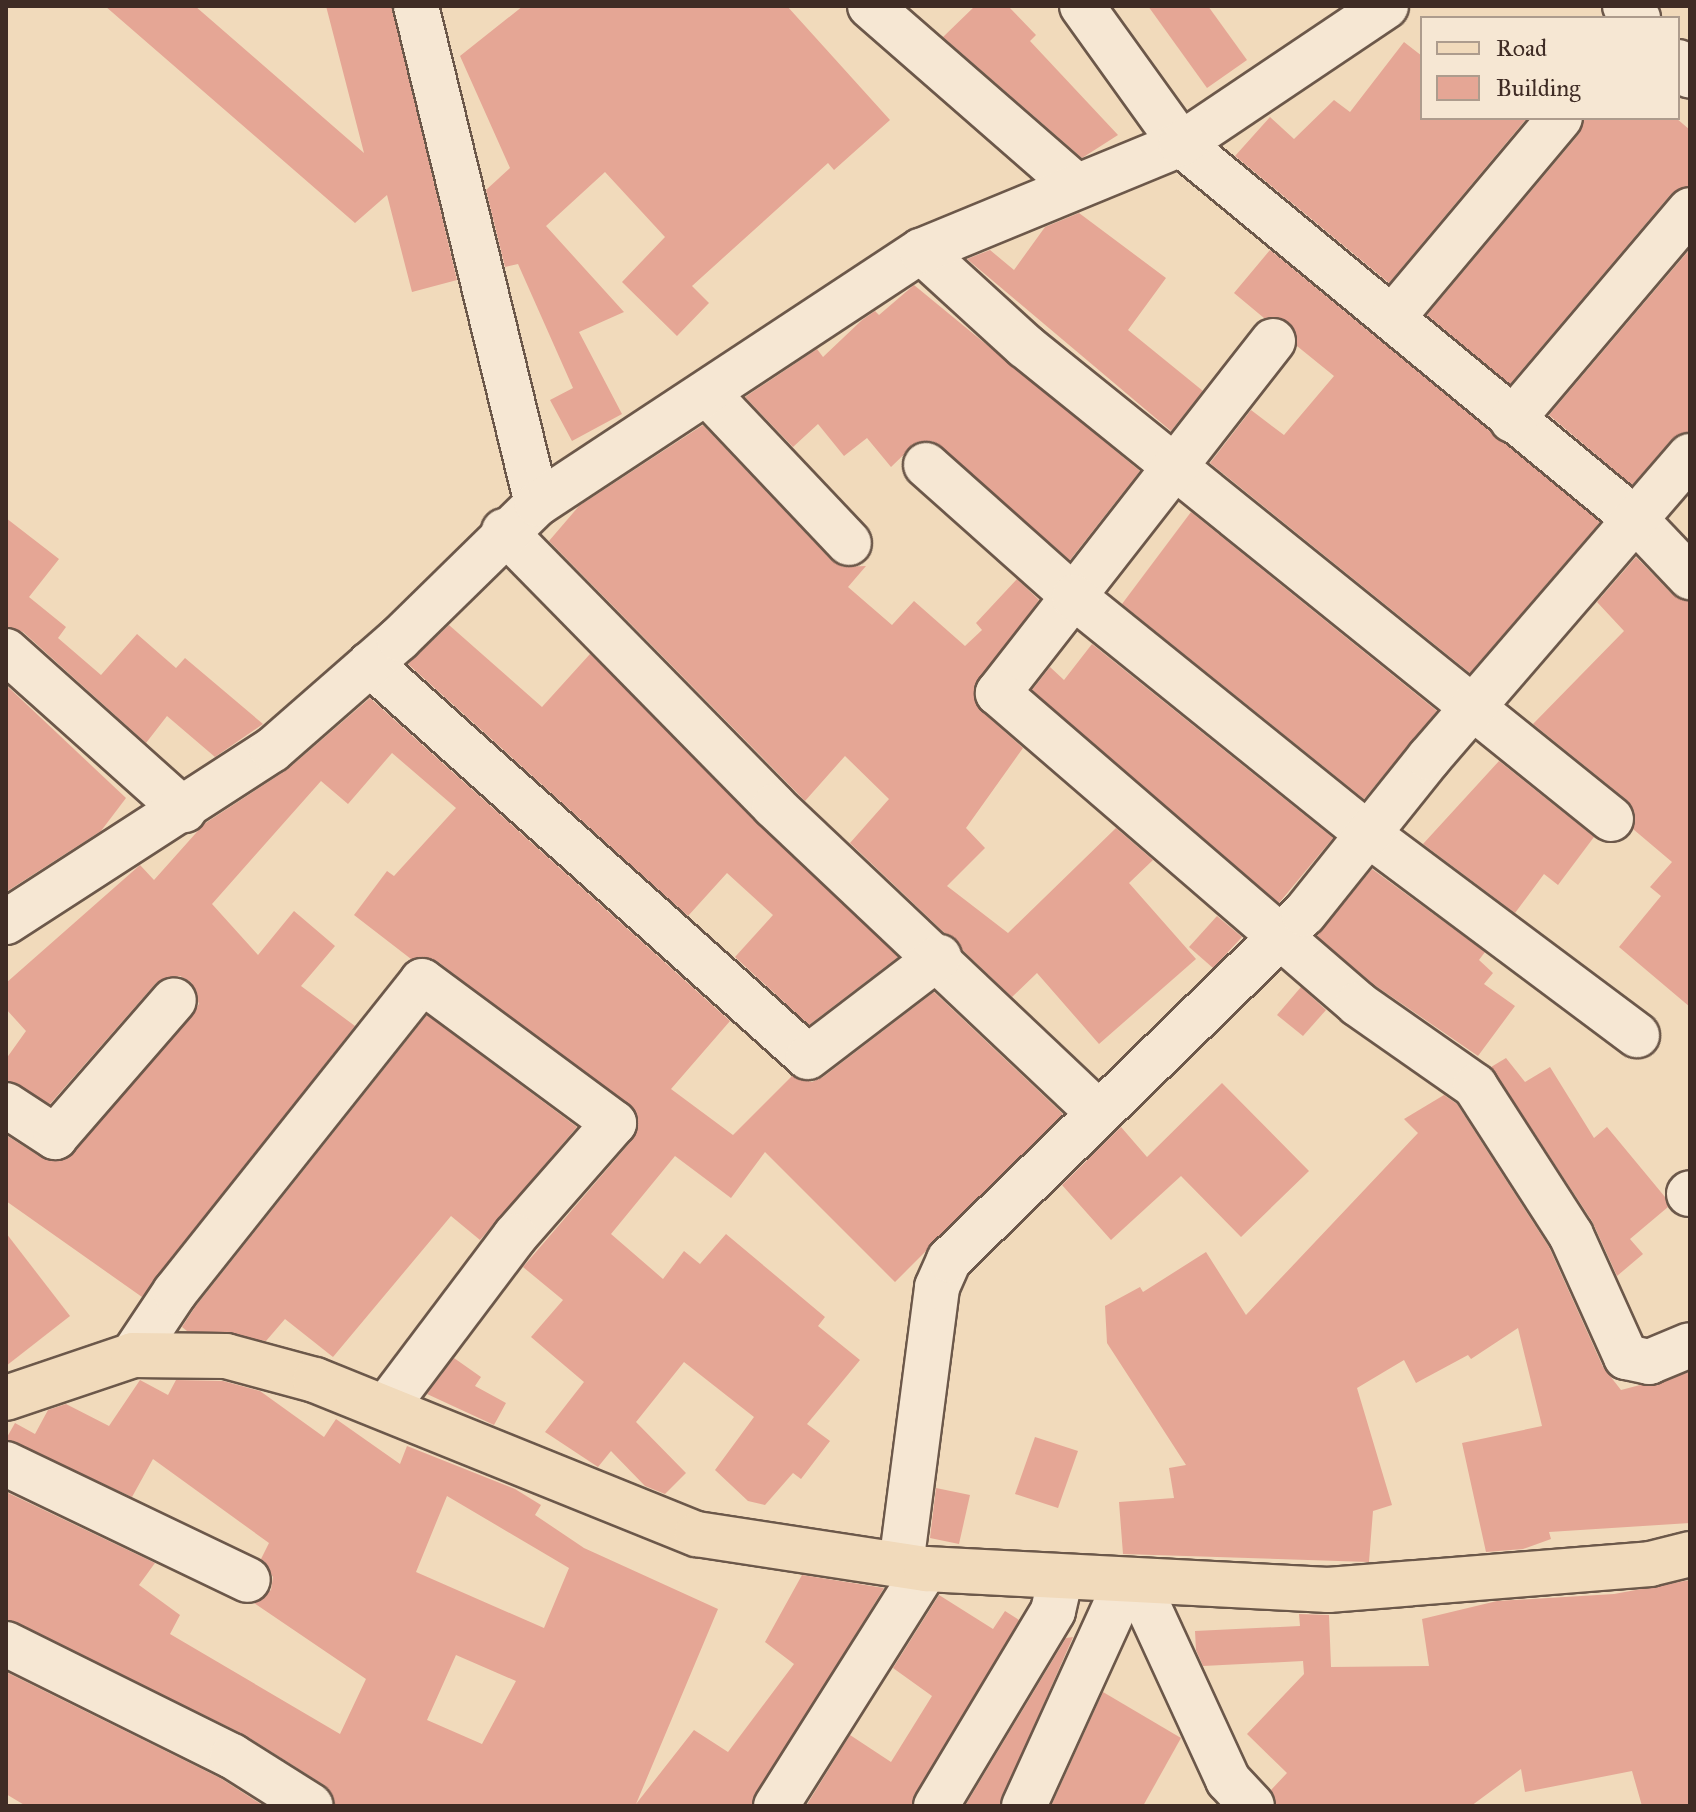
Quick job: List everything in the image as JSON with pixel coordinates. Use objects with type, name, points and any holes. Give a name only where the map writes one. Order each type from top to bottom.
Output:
[{"type":"main road","points":[[6,1398],[133,1355],[226,1356],[386,1407],[697,1534],[913,1567],[1328,1590],[1605,1568],[1690,1554]]},
{"type":"street","points":[[416,6],[537,504]]},
{"type":"street","points":[[870,6],[1075,185]]},
{"type":"street","points":[[1082,6],[1181,144],[1636,520],[1690,577]]},
{"type":"street","points":[[6,922],[184,810],[272,750],[370,664],[504,531],[537,504],[921,251],[1075,185],[1181,144],[1372,10]]},
{"type":"street","points":[[1392,318],[1558,120]]},
{"type":"street","points":[[1512,420],[1690,210]]},
{"type":"street","points":[[921,251],[1025,346],[1477,706],[1611,819]]},
{"type":"street","points":[[1273,341],[998,693],[1358,1004],[1475,1086],[1571,1235],[1626,1357],[1649,1362],[1690,1345]]},
{"type":"street","points":[[708,394],[849,543]]},
{"type":"street","points":[[776,1806],[913,1567],[937,1287],[949,1260],[1279,938],[1690,456]]},
{"type":"street","points":[[926,465],[1074,597],[1368,834],[1637,1035]]},
{"type":"street","points":[[504,531],[774,806],[939,957],[1098,1112]]},
{"type":"street","points":[[6,651],[184,810]]},
{"type":"street","points":[[370,664],[808,1057],[939,957]]},
{"type":"street","points":[[133,1355],[175,1292],[422,981],[614,1123],[515,1236],[386,1407]]},
{"type":"street","points":[[6,1105],[55,1137],[174,1000]]},
{"type":"street","points":[[6,1464],[248,1580]]},
{"type":"street","points":[[936,1806],[1053,1611],[1061,1577]]},
{"type":"street","points":[[1024,1806],[1132,1581]]},
{"type":"street","points":[[1132,1581],[1228,1780],[1252,1806]]},
{"type":"street","points":[[6,1644],[232,1756],[311,1806]]},
{"type":"building","points":[[105,6],[195,6],[364,153],[326,6],[392,6],[457,280],[412,292],[387,195],[355,223]]},
{"type":"building","points":[[523,6],[787,6],[890,120],[834,170],[828,163],[692,286],[709,303],[677,336],[622,282],[665,237],[605,172],[546,226],[624,312],[579,332],[622,414],[572,441],[550,400],[573,388],[518,264],[505,267],[486,190],[510,168],[460,56]]},
{"type":"building","points":[[975,6],[1008,6],[1036,35],[1030,41],[1118,135],[1082,158],[943,37]]},
{"type":"building","points":[[1148,6],[1208,6],[1247,60],[1207,88]]},
{"type":"building","points":[[1404,42],[1420,54],[1420,120],[1525,120],[1389,283],[1235,156],[1270,117],[1294,139],[1334,100],[1350,112]]},
{"type":"building","points":[[1583,120],[1678,120],[1690,130],[1690,186],[1671,194],[1510,384],[1427,315],[1579,134]]},
{"type":"building","points":[[1079,213],[1166,278],[1128,330],[1203,391],[1171,431],[967,259],[990,250],[1014,270],[1045,227]]},
{"type":"building","points":[[1690,249],[1690,432],[1671,440],[1632,485],[1549,415]]},
{"type":"building","points":[[1270,250],[1600,522],[1470,673],[1210,463],[1251,410],[1284,435],[1334,376],[1297,346],[1289,322],[1264,318],[1234,293]]},
{"type":"building","points":[[914,285],[1140,471],[1070,560],[932,441],[917,442],[891,467],[867,438],[844,456],[818,424],[793,447],[745,397],[817,349],[823,357],[862,320],[875,311],[879,315]]},
{"type":"building","points":[[703,425],[831,560],[843,567],[866,566],[848,587],[892,625],[914,601],[965,646],[982,630],[976,623],[1017,579],[1039,600],[974,688],[981,711],[1023,748],[966,828],[985,848],[947,886],[1008,933],[1116,828],[1153,860],[1129,883],[1196,959],[1099,1044],[1037,973],[1012,997],[850,843],[889,799],[845,756],[805,801],[549,541],[579,506]]},
{"type":"building","points":[[1191,512],[1437,711],[1364,799],[1122,604]]},
{"type":"building","points":[[6,518],[59,559],[29,597],[66,627],[58,638],[101,675],[137,634],[176,668],[185,658],[263,724],[215,757],[167,716],[146,743],[23,632],[6,627]]},
{"type":"building","points":[[1636,557],[1672,594],[1690,601],[1690,1007],[1619,947],[1661,896],[1650,887],[1672,862],[1633,829],[1634,811],[1627,800],[1533,724],[1624,631],[1597,602]]},
{"type":"building","points":[[449,625],[542,707],[590,654],[898,957],[809,1025],[735,957],[773,915],[727,873],[688,916],[408,664]]},
{"type":"building","points":[[1092,644],[1333,838],[1279,903],[1032,690],[1050,667],[1064,680]]},
{"type":"building","points":[[6,685],[126,798],[101,831],[6,892]]},
{"type":"building","points":[[370,698],[730,1021],[671,1089],[733,1135],[792,1076],[812,1082],[823,1077],[934,992],[1063,1114],[895,1282],[765,1152],[731,1198],[675,1156],[611,1234],[663,1279],[684,1251],[700,1264],[726,1234],[825,1317],[818,1326],[860,1360],[807,1424],[830,1441],[801,1479],[793,1473],[765,1505],[748,1501],[715,1470],[754,1417],[684,1362],[636,1422],[686,1473],[665,1494],[645,1486],[611,1451],[598,1467],[545,1432],[584,1382],[531,1337],[563,1300],[523,1267],[633,1139],[637,1114],[437,961],[411,959],[354,915],[387,871],[394,876],[456,808],[392,753],[348,804],[321,781],[212,904],[258,955],[294,911],[335,946],[301,986],[355,1026],[142,1297],[6,1201],[6,1135],[42,1158],[65,1160],[199,1004],[191,982],[180,976],[156,983],[50,1104],[6,1080],[6,1059],[26,1031],[6,1009],[6,983],[140,865],[154,880],[204,824],[288,769]]},
{"type":"building","points":[[1499,761],[1594,837],[1558,885],[1544,874],[1515,913],[1423,844]]},
{"type":"building","points":[[1372,869],[1485,952],[1479,960],[1493,973],[1484,984],[1515,1006],[1478,1056],[1373,984],[1317,936]]},
{"type":"building","points":[[1217,916],[1242,937],[1213,968],[1189,947]]},
{"type":"building","points":[[1301,987],[1326,1010],[1303,1036],[1277,1015]]},
{"type":"building","points":[[427,1015],[577,1127],[480,1240],[451,1216],[333,1357],[285,1319],[266,1341],[187,1331],[182,1327],[195,1307]]},
{"type":"building","points":[[1506,1058],[1525,1082],[1550,1067],[1594,1138],[1607,1127],[1665,1197],[1668,1207],[1630,1239],[1643,1254],[1617,1276],[1592,1221],[1491,1067]]},
{"type":"building","points":[[1222,1083],[1309,1171],[1241,1237],[1181,1176],[1111,1240],[1062,1185],[1121,1127],[1147,1157]]},
{"type":"building","points":[[1444,1095],[1457,1104],[1549,1247],[1603,1367],[1621,1390],[1690,1372],[1690,1523],[1549,1532],[1551,1539],[1523,1549],[1486,1552],[1462,1443],[1542,1426],[1518,1328],[1471,1359],[1468,1355],[1416,1383],[1404,1360],[1357,1388],[1392,1505],[1373,1511],[1369,1562],[1123,1554],[1119,1502],[1174,1498],[1169,1468],[1186,1465],[1107,1343],[1105,1306],[1140,1287],[1143,1292],[1206,1252],[1246,1315],[1418,1133],[1404,1119]]},
{"type":"building","points":[[6,1233],[70,1316],[6,1366]]},
{"type":"building","points":[[454,1358],[481,1377],[475,1386],[506,1403],[494,1425],[427,1394]]},
{"type":"building","points":[[140,1380],[168,1395],[176,1380],[223,1381],[260,1391],[324,1437],[336,1419],[400,1464],[407,1446],[515,1489],[541,1505],[535,1515],[584,1548],[718,1609],[636,1804],[694,1730],[728,1752],[794,1664],[765,1642],[802,1575],[884,1588],[751,1806],[336,1806],[324,1785],[245,1735],[6,1619],[6,1492],[155,1563],[139,1585],[180,1615],[170,1634],[340,1734],[366,1679],[254,1603],[271,1590],[273,1577],[261,1559],[269,1543],[153,1459],[132,1497],[6,1439],[15,1423],[35,1434],[48,1410],[66,1404],[109,1426]],"holes":[[[447,1496],[569,1568],[544,1628],[416,1572]],[[456,1655],[516,1681],[482,1744],[427,1720]]]},
{"type":"building","points":[[1035,1437],[1078,1451],[1058,1508],[1015,1494]]},
{"type":"building","points":[[936,1488],[970,1495],[959,1544],[930,1538]]},
{"type":"building","points":[[1690,1580],[1690,1806],[1642,1806],[1632,1771],[1525,1792],[1521,1769],[1471,1806],[1276,1806],[1271,1790],[1287,1773],[1247,1734],[1304,1674],[1303,1661],[1203,1666],[1196,1650],[1195,1631],[1300,1626],[1299,1614],[1329,1615],[1331,1667],[1429,1666],[1422,1619],[1497,1601],[1614,1594]]},
{"type":"building","points":[[939,1595],[993,1629],[1005,1611],[1019,1620],[911,1806],[806,1806],[850,1735],[891,1762],[932,1696],[893,1668]]},
{"type":"building","points":[[1073,1637],[999,1806],[965,1806],[1066,1638]]},
{"type":"building","points":[[6,1672],[220,1778],[264,1806],[26,1806],[6,1794]]},
{"type":"building","points":[[1103,1692],[1181,1738],[1143,1806],[1051,1806]]}]
